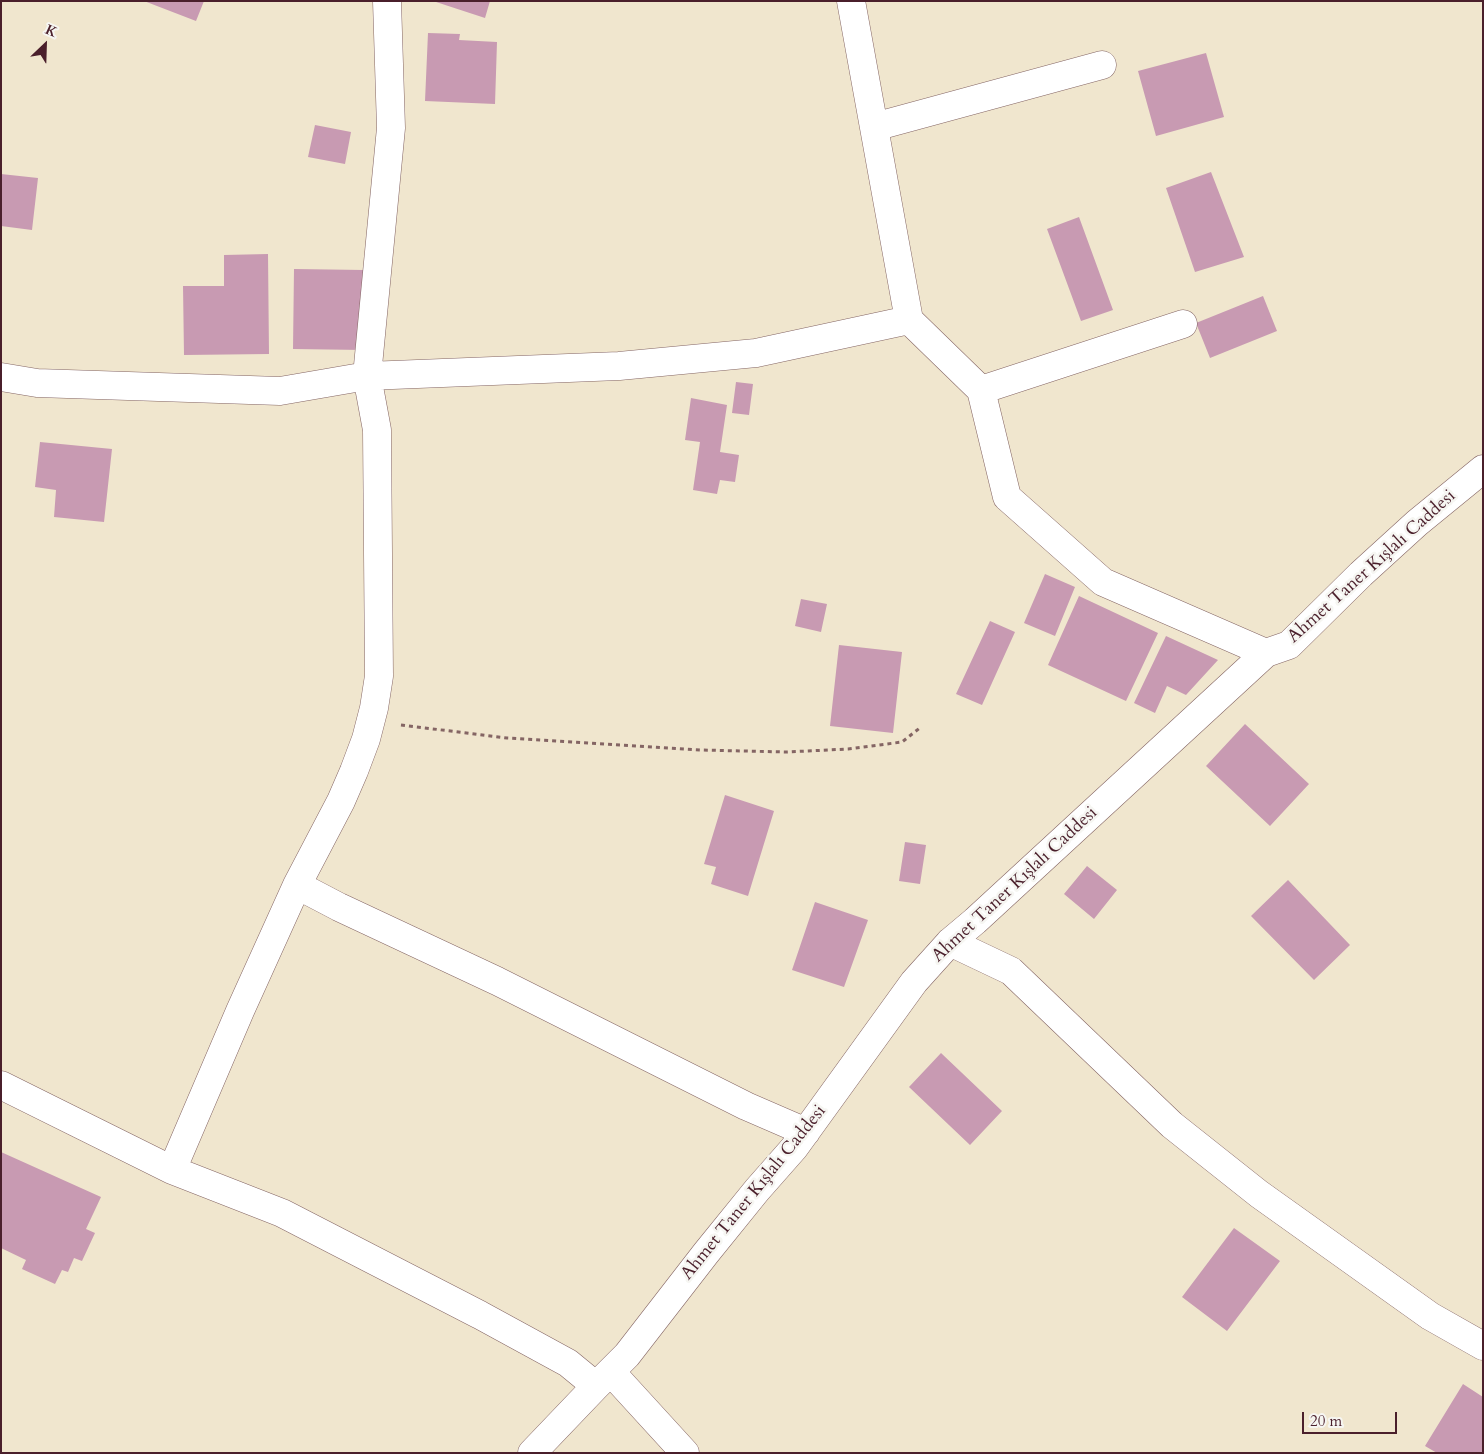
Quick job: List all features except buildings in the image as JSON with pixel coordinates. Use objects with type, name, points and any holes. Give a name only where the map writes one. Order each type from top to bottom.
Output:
[{"type":"street","points":[[172,1170],[240,1011],[297,885],[354,771],[370,722],[379,676],[377,430],[367,376],[391,128],[388,1]]},
{"type":"street","points":[[851,1],[909,320],[981,390],[1008,497],[1103,582],[1266,654]]},
{"type":"street","points":[[874,127],[1102,65]]},
{"type":"street","points":[[1,377],[38,383],[280,391],[367,376],[619,366],[756,353],[909,320]]},
{"type":"street","points":[[981,390],[1183,324]]},
{"type":"street","name":"Ahmet Taner Kışlalı Caddesi","points":[[532,1453],[627,1355],[706,1253],[806,1132],[914,982],[950,942],[1266,654],[1289,645],[1361,574],[1417,523],[1483,469]]},
{"type":"street","points":[[297,885],[496,981],[746,1106],[806,1132]]},
{"type":"street","points":[[950,942],[1011,971],[1172,1125],[1259,1194],[1430,1316],[1483,1346]]},
{"type":"street","points":[[1,1085],[172,1170],[282,1213],[568,1363],[604,1379],[685,1453]]},
{"type":"path","points":[[370,722],[507,738],[700,750],[787,752],[902,742],[921,727]]}]
